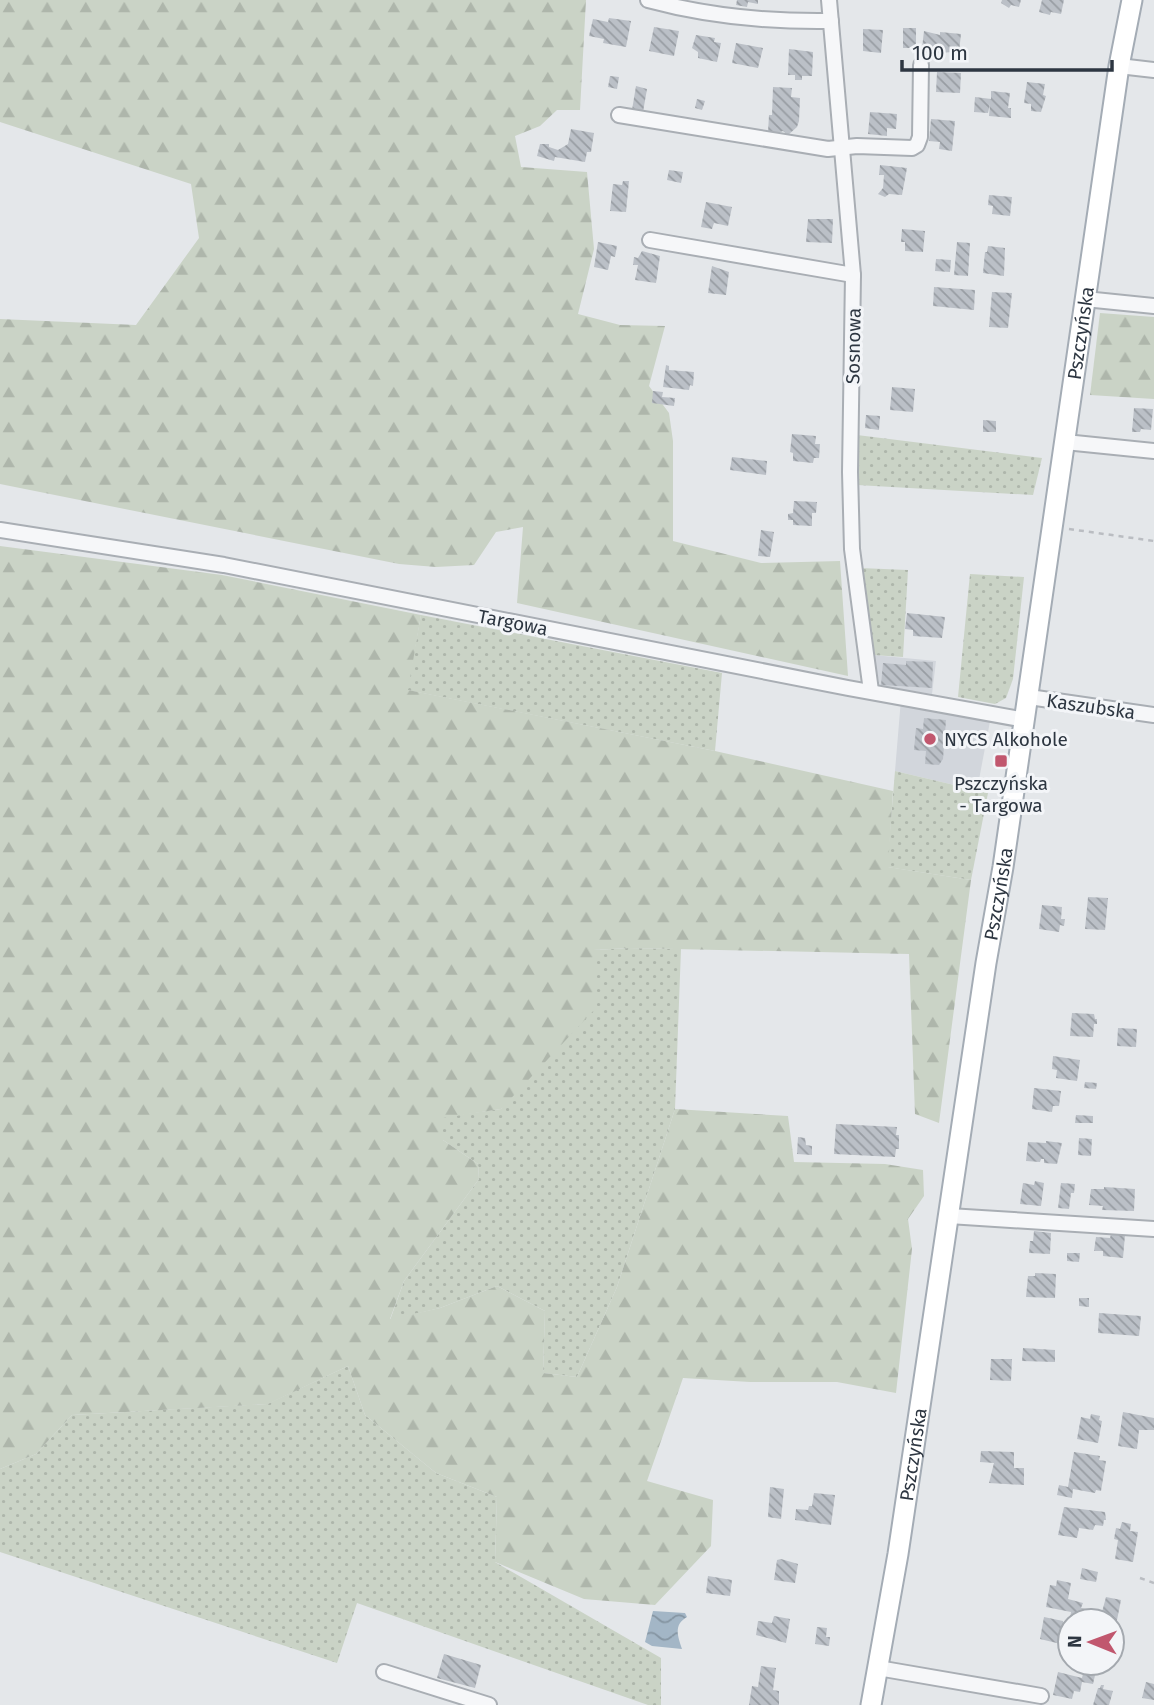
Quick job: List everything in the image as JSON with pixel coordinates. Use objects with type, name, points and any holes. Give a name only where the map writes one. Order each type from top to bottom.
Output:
[{"type":"main road","name":"Pszczyńska","points":[[871,1705],[900,1541],[986,962],[1026,720],[1119,66],[1132,0]]},
{"type":"street","points":[[648,0],[723,15],[780,22],[831,21]]},
{"type":"street","name":"Sosnowa","points":[[829,0],[853,275],[850,472],[852,549],[871,691]]},
{"type":"street","points":[[619,115],[828,149],[857,146],[912,148],[917,145],[920,137],[921,65]]},
{"type":"street","points":[[1119,66],[1154,70]]},
{"type":"street","points":[[650,240],[853,275]]},
{"type":"street","points":[[1085,299],[1154,306]]},
{"type":"street","points":[[1065,442],[1154,450]]},
{"type":"street","name":"Targowa","points":[[0,530],[225,565],[1026,720]]},
{"type":"street","name":"Kaszubska","points":[[1029,697],[1154,715]]},
{"type":"street","points":[[949,1216],[1154,1228]]},
{"type":"street","points":[[878,1668],[1041,1696]]},
{"type":"street","points":[[384,1672],[489,1705]]},
{"type":"path","points":[[1052,526],[1154,541]]},
{"type":"path","points":[[1140,1578],[1154,1583]]},
{"type":"shaded area","points":[[873,655],[936,661],[932,694],[880,686]]},
{"type":"shaded area","points":[[901,699],[991,716],[978,785],[988,793],[895,771]]},
{"type":"green space","points":[[0,0],[586,0],[580,110],[557,110],[540,126],[515,136],[521,167],[587,172],[594,249],[578,314],[620,325],[665,326],[649,386],[669,413],[673,441],[673,541],[761,563],[840,561],[848,676],[517,603],[523,527],[496,532],[474,565],[436,567],[399,564],[0,484],[0,319],[136,325],[199,238],[191,184],[0,122]]},
{"type":"green space","points":[[1100,313],[1154,317],[1154,399],[1090,395]]},
{"type":"green space","points":[[857,435],[1042,458],[1033,495],[857,485]]},
{"type":"green space","points":[[0,546],[222,575],[421,615],[408,690],[715,751],[893,791],[888,867],[971,880],[939,1123],[915,1114],[909,954],[629,948],[594,950],[596,1008],[501,1109],[443,1118],[443,1140],[478,1164],[479,1179],[404,1281],[390,1319],[440,1308],[497,1286],[545,1311],[543,1373],[577,1377],[617,1287],[675,1109],[788,1116],[794,1162],[885,1164],[923,1170],[924,1196],[908,1219],[912,1249],[896,1393],[837,1382],[750,1382],[683,1378],[647,1481],[713,1500],[711,1546],[655,1605],[584,1599],[495,1562],[497,1497],[436,1473],[365,1415],[348,1366],[268,1404],[72,1415],[36,1454],[0,1469]]},
{"type":"green space","points":[[860,568],[908,570],[903,657],[873,655]]},
{"type":"green space","points":[[970,574],[1024,577],[1013,679],[1006,698],[995,704],[958,697]]},
{"type":"green space","points":[[421,615],[722,673],[715,751],[407,690]]},
{"type":"green space","points":[[895,771],[988,793],[971,880],[887,867]]},
{"type":"green space","points":[[681,949],[675,1109],[617,1287],[577,1377],[543,1373],[545,1311],[497,1286],[440,1308],[390,1320],[404,1281],[479,1179],[478,1164],[443,1140],[443,1117],[501,1109],[594,950]]},
{"type":"green space","points":[[348,1366],[365,1415],[436,1473],[497,1497],[495,1562],[661,1658],[661,1705],[648,1705],[357,1603],[337,1663],[0,1552],[0,1469],[36,1454],[72,1415],[267,1404]]},
{"type":"water","points":[[653,1611],[685,1613],[687,1617],[678,1627],[682,1649],[652,1646],[645,1642]]},
{"type":"building","points":[[737,0],[758,0],[758,4],[748,2],[747,7],[736,5]]},
{"type":"building","points":[[1002,0],[1021,0],[1019,7],[1011,5],[1009,8],[1001,3]]},
{"type":"building","points":[[1042,0],[1064,0],[1061,14],[1039,12]]},
{"type":"building","points":[[609,18],[631,21],[626,47],[603,43],[604,39],[589,36],[593,19],[608,22]]},
{"type":"building","points":[[654,27],[679,31],[674,56],[649,51]]},
{"type":"building","points":[[903,28],[916,28],[916,48],[903,48]]},
{"type":"building","points":[[863,29],[883,30],[881,53],[863,51]]},
{"type":"building","points":[[924,31],[940,35],[940,32],[961,34],[959,52],[927,53],[922,48]]},
{"type":"building","points":[[696,35],[715,38],[714,42],[721,43],[717,62],[698,58],[698,52],[692,48]]},
{"type":"building","points":[[736,43],[763,48],[758,68],[732,63]]},
{"type":"building","points":[[789,49],[813,52],[812,76],[802,76],[802,80],[795,80],[795,75],[788,75]]},
{"type":"building","points":[[937,72],[961,73],[960,93],[936,92]]},
{"type":"building","points":[[610,76],[619,77],[617,89],[608,87]]},
{"type":"building","points":[[1027,82],[1045,84],[1043,95],[1046,96],[1041,112],[1031,111],[1031,104],[1024,103]]},
{"type":"building","points":[[636,86],[647,89],[643,112],[632,110]]},
{"type":"building","points":[[773,87],[792,88],[791,97],[800,98],[799,121],[797,127],[788,135],[783,131],[775,134],[768,132]]},
{"type":"building","points":[[991,91],[1010,93],[1008,108],[1011,108],[1011,118],[989,116],[990,104],[988,113],[974,112],[975,97],[991,99]]},
{"type":"building","points":[[697,99],[705,101],[702,110],[695,108]]},
{"type":"building","points":[[870,112],[897,114],[896,129],[887,128],[887,136],[868,134]]},
{"type":"building","points":[[931,119],[955,121],[952,151],[939,149],[940,142],[929,141]]},
{"type":"building","points":[[571,129],[594,133],[591,152],[587,152],[585,162],[555,157],[554,161],[537,156],[540,144],[549,144],[549,147],[558,150],[568,144]]},
{"type":"building","points":[[880,165],[907,168],[902,195],[889,194],[885,197],[878,194],[883,188],[884,175],[879,175]]},
{"type":"building","points":[[669,170],[683,172],[681,183],[667,180]]},
{"type":"building","points":[[623,181],[629,181],[626,212],[610,211],[613,184],[622,185]]},
{"type":"building","points":[[989,195],[1012,197],[1010,216],[992,214],[993,206],[988,205]]},
{"type":"building","points":[[706,202],[732,207],[728,226],[714,223],[712,229],[701,227]]},
{"type":"building","points":[[808,219],[833,219],[832,243],[806,242]]},
{"type":"building","points":[[902,229],[925,231],[923,252],[905,251],[905,242],[901,242]]},
{"type":"building","points":[[598,242],[617,246],[615,257],[611,256],[608,270],[594,267]]},
{"type":"building","points":[[957,242],[970,243],[968,276],[954,275]]},
{"type":"building","points":[[988,246],[1005,248],[1004,276],[983,273]]},
{"type":"building","points":[[642,251],[660,256],[656,283],[635,280],[638,265],[633,265],[634,257],[638,258]]},
{"type":"building","points":[[936,259],[951,260],[950,272],[935,271]]},
{"type":"building","points":[[712,266],[729,272],[726,295],[708,293]]},
{"type":"building","points":[[934,287],[975,290],[974,310],[933,306]]},
{"type":"building","points":[[992,292],[1012,293],[1008,328],[989,327]]},
{"type":"building","points":[[666,365],[669,370],[694,372],[693,386],[690,385],[689,390],[663,387]]},
{"type":"building","points":[[892,387],[915,389],[913,412],[890,410]]},
{"type":"building","points":[[653,391],[663,392],[662,397],[675,398],[674,406],[652,403]]},
{"type":"building","points":[[1134,408],[1153,409],[1151,430],[1132,432]]},
{"type":"building","points":[[866,415],[880,416],[879,430],[865,428]]},
{"type":"building","points":[[983,420],[996,421],[996,432],[983,432]]},
{"type":"building","points":[[792,434],[816,436],[815,444],[820,444],[819,458],[814,458],[813,463],[793,461],[793,453],[790,452]]},
{"type":"building","points":[[732,457],[767,461],[766,475],[730,470]]},
{"type":"building","points":[[794,501],[817,502],[816,513],[812,513],[812,526],[793,525],[793,520],[788,520],[788,514],[793,513]]},
{"type":"building","points":[[761,530],[774,532],[770,557],[758,556]]},
{"type":"building","points":[[907,613],[945,617],[942,638],[913,636],[913,630],[905,629]]},
{"type":"building","points":[[906,661],[933,662],[932,688],[881,685],[883,663],[906,665]]},
{"type":"building","name":"NYCS Alkohole","points":[[924,718],[946,720],[943,759],[939,765],[925,764],[926,751],[914,750],[916,728],[923,729]]},
{"type":"building","points":[[1088,897],[1108,898],[1105,930],[1085,929]]},
{"type":"building","points":[[1042,905],[1062,907],[1061,919],[1065,919],[1059,932],[1039,929]]},
{"type":"building","points":[[1072,1013],[1094,1014],[1097,1024],[1094,1024],[1093,1037],[1070,1036]]},
{"type":"building","points":[[1118,1028],[1137,1029],[1136,1047],[1117,1046]]},
{"type":"building","points":[[1053,1056],[1080,1060],[1077,1081],[1056,1078],[1057,1070],[1052,1069]]},
{"type":"building","points":[[1085,1082],[1097,1083],[1096,1089],[1084,1088]]},
{"type":"building","points":[[1034,1088],[1061,1091],[1059,1106],[1053,1106],[1052,1112],[1032,1109]]},
{"type":"building","points":[[1076,1115],[1093,1116],[1093,1123],[1075,1123]]},
{"type":"building","points":[[836,1124],[897,1127],[899,1149],[896,1149],[895,1157],[834,1154]]},
{"type":"building","points":[[798,1137],[805,1138],[806,1145],[812,1146],[812,1155],[797,1154]]},
{"type":"building","points":[[1079,1138],[1092,1139],[1091,1156],[1078,1155]]},
{"type":"building","points":[[1028,1142],[1062,1143],[1057,1164],[1044,1163],[1044,1159],[1040,1162],[1026,1161]]},
{"type":"building","points":[[1035,1181],[1044,1183],[1041,1206],[1020,1204],[1023,1183],[1034,1185]]},
{"type":"building","points":[[1061,1183],[1075,1184],[1069,1209],[1058,1208]]},
{"type":"building","points":[[1091,1189],[1135,1189],[1134,1211],[1102,1210],[1103,1206],[1089,1205]]},
{"type":"building","points":[[1034,1231],[1051,1233],[1050,1254],[1029,1253]]},
{"type":"building","points":[[1111,1234],[1125,1235],[1123,1258],[1103,1256],[1103,1251],[1094,1251],[1096,1237],[1110,1238]]},
{"type":"building","points":[[1067,1253],[1080,1253],[1079,1262],[1067,1261]]},
{"type":"building","points":[[1035,1273],[1056,1274],[1055,1298],[1026,1297],[1028,1276],[1035,1276]]},
{"type":"building","points":[[1079,1298],[1089,1298],[1089,1307],[1079,1306]]},
{"type":"building","points":[[1099,1313],[1141,1316],[1139,1336],[1098,1333]]},
{"type":"building","points":[[1023,1348],[1055,1350],[1055,1362],[1022,1361]]},
{"type":"building","points":[[991,1359],[1012,1359],[1011,1381],[990,1380]]},
{"type":"building","points":[[1123,1412],[1154,1418],[1154,1430],[1139,1430],[1137,1449],[1118,1446]]},
{"type":"building","points":[[1091,1414],[1100,1416],[1099,1420],[1102,1421],[1098,1443],[1077,1439],[1081,1417],[1090,1419]]},
{"type":"building","points":[[981,1451],[1014,1452],[1014,1468],[1024,1468],[1024,1485],[989,1483],[994,1463],[980,1462]]},
{"type":"building","points":[[1074,1452],[1100,1456],[1099,1460],[1106,1461],[1101,1491],[1096,1490],[1095,1493],[1073,1489],[1072,1498],[1057,1495],[1059,1485],[1068,1487]]},
{"type":"building","points":[[770,1487],[784,1489],[781,1519],[768,1517]]},
{"type":"building","points":[[814,1493],[835,1495],[831,1525],[795,1520],[796,1509],[808,1510],[809,1506],[812,1506]]},
{"type":"building","points":[[1064,1507],[1105,1512],[1106,1520],[1103,1526],[1095,1525],[1093,1530],[1079,1528],[1077,1538],[1058,1535]]},
{"type":"building","points":[[1122,1522],[1131,1524],[1130,1531],[1138,1532],[1133,1562],[1115,1559],[1118,1540],[1114,1539],[1116,1528],[1120,1529]]},
{"type":"building","points":[[777,1560],[798,1564],[795,1583],[774,1580]]},
{"type":"building","points":[[1082,1568],[1098,1572],[1096,1582],[1080,1579]]},
{"type":"building","points":[[708,1576],[732,1580],[730,1596],[706,1593]]},
{"type":"building","points":[[1057,1580],[1071,1583],[1068,1599],[1083,1603],[1081,1607],[1046,1607],[1050,1585],[1056,1586]]},
{"type":"building","points":[[1106,1597],[1121,1600],[1120,1607],[1103,1607]]},
{"type":"building","points":[[774,1616],[790,1619],[786,1643],[756,1635],[758,1621],[772,1623]]},
{"type":"building","points":[[1044,1617],[1056,1620],[1056,1643],[1040,1639]]},
{"type":"building","points":[[817,1627],[827,1628],[829,1646],[815,1644]]},
{"type":"building","points":[[444,1654],[481,1665],[475,1688],[437,1678]]},
{"type":"building","points":[[761,1666],[776,1668],[773,1690],[779,1691],[779,1705],[749,1705],[752,1686],[758,1687]]},
{"type":"building","points":[[1057,1677],[1095,1677],[1093,1684],[1082,1682],[1080,1692],[1074,1691],[1072,1699],[1053,1695]]},
{"type":"building","points":[[1146,1682],[1154,1684],[1154,1700],[1142,1698]]},
{"type":"building","points":[[1104,1685],[1103,1689],[1113,1691],[1109,1705],[1093,1705],[1098,1688]]},
{"type":"place","name":"NYCS Alkohole","points":[[930,739]]},
{"type":"place","name":"Pszczyńska - Targowa","points":[[1001,761]]}]
